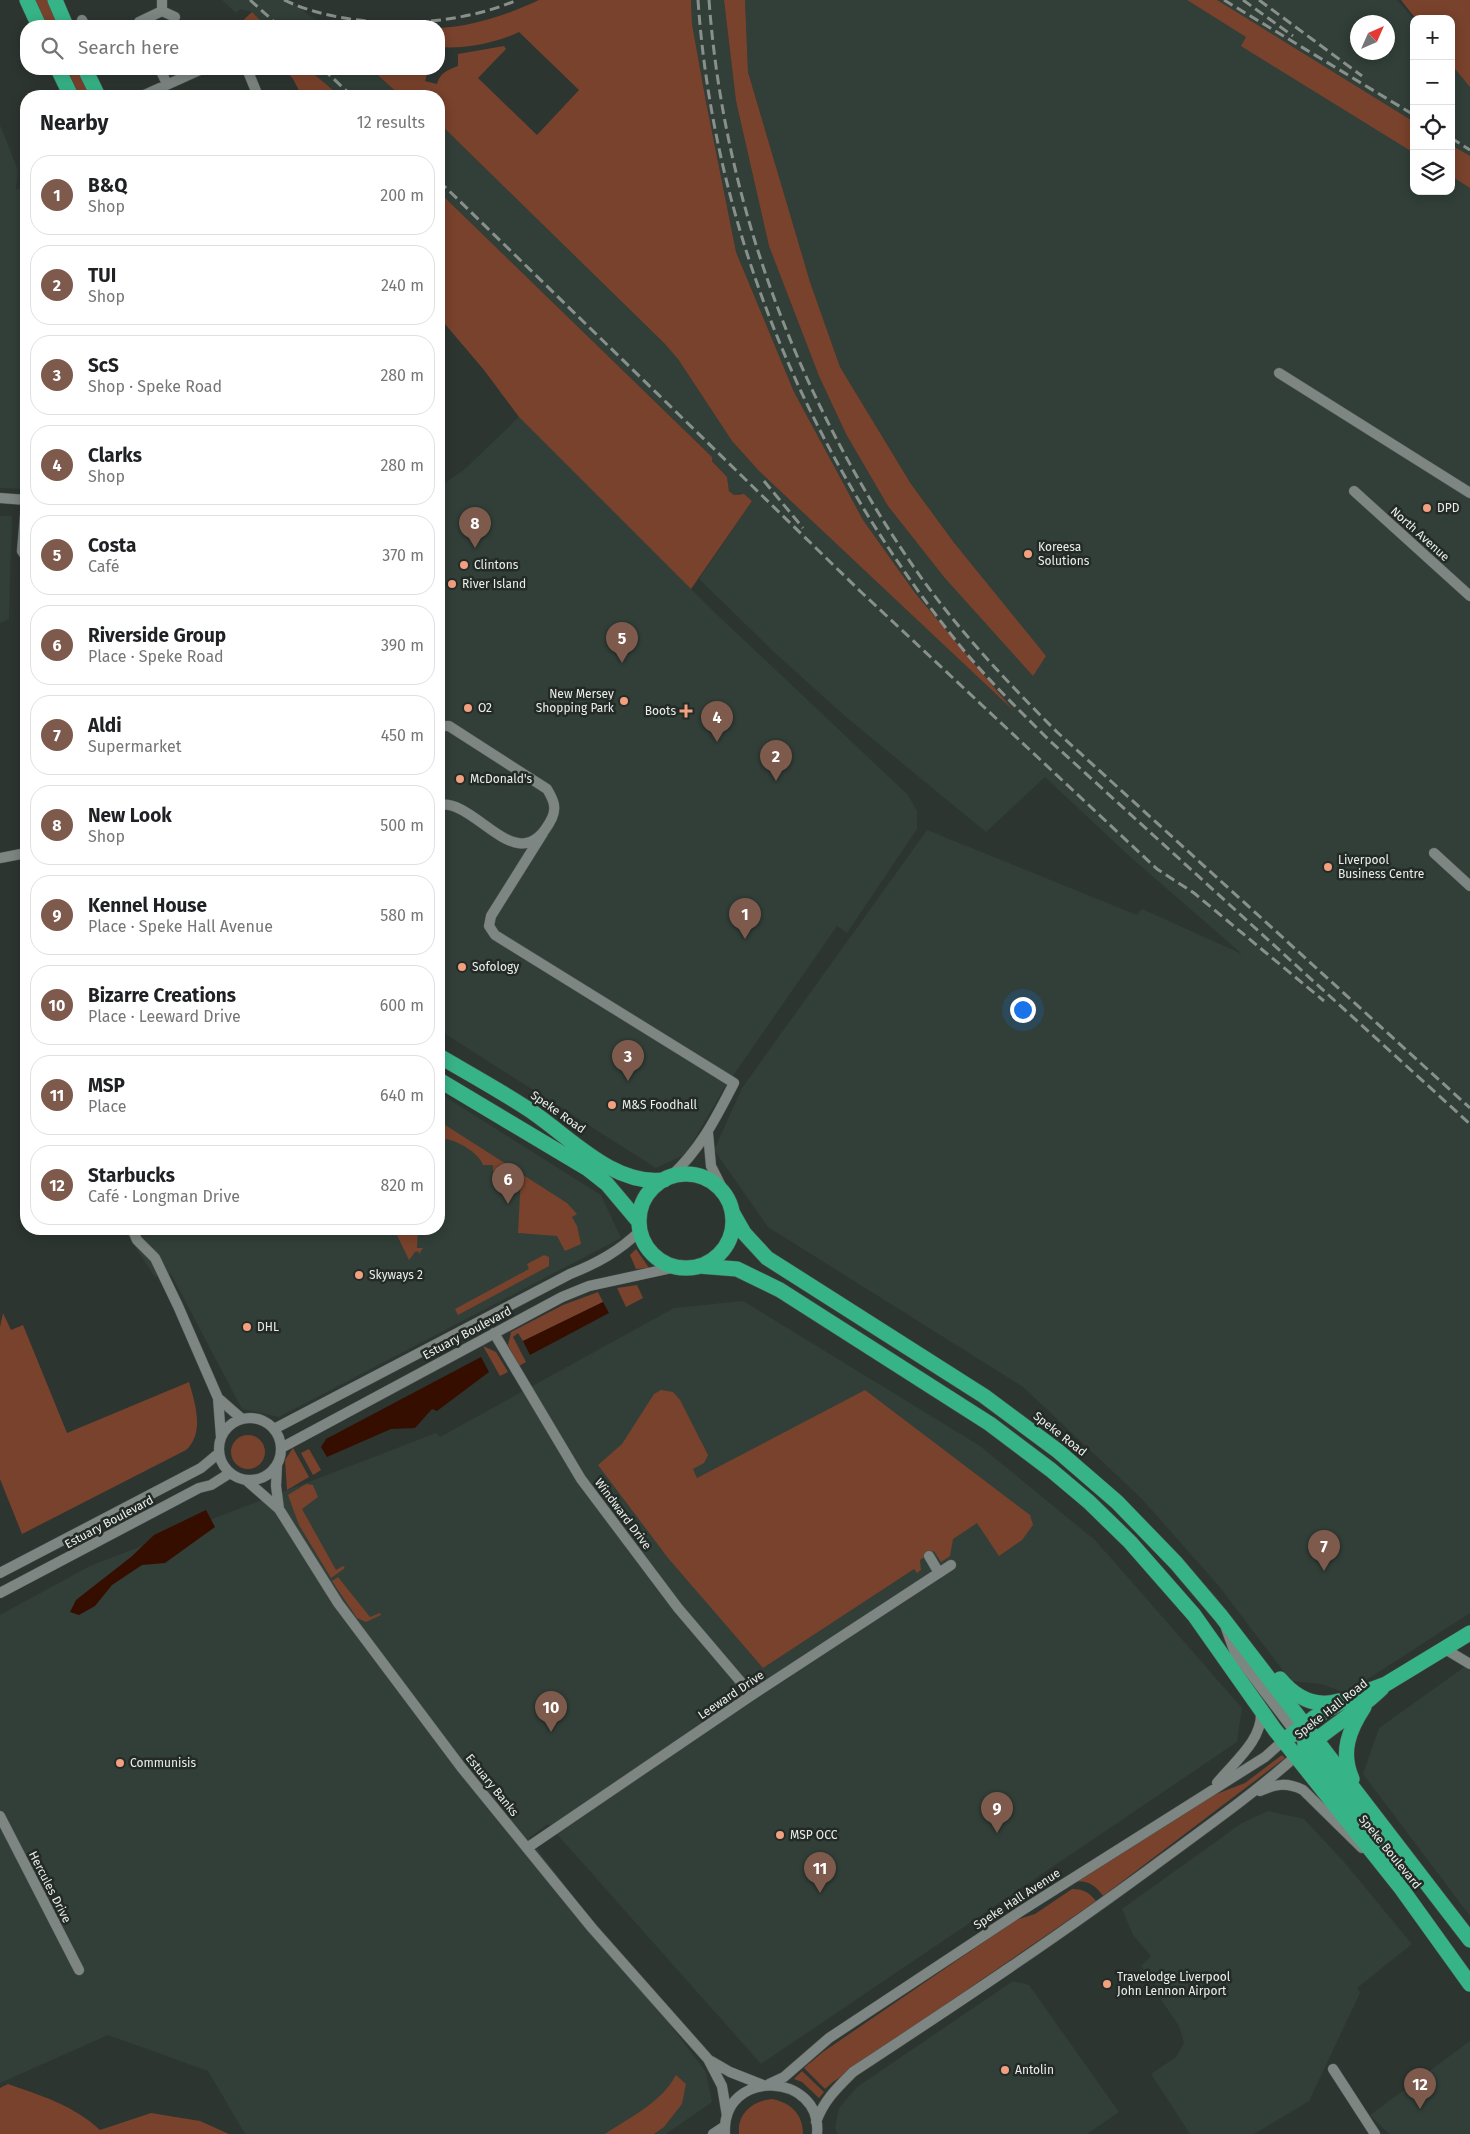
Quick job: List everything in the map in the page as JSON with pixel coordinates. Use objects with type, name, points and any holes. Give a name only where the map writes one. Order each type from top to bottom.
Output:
[{"type":"highway","points":[[27,0],[36,20]]},
{"type":"highway","points":[[55,0],[63,20]]},
{"type":"highway","points":[[61,75],[68,90]]},
{"type":"highway","points":[[89,75],[95,90]]},
{"type":"highway","name":"Speke Road","points":[[445,1060],[526,1108],[609,1166],[639,1180],[667,1178]]},
{"type":"highway","points":[[445,1084],[588,1169],[607,1184],[640,1226]]},
{"type":"highway","points":[[699,1266],[712,1260],[730,1240],[733,1226],[732,1212],[726,1196],[715,1184],[701,1177],[686,1174],[667,1178],[653,1187],[645,1198],[640,1210],[640,1226],[645,1243],[653,1254],[663,1262],[676,1267],[699,1266],[737,1269],[762,1279],[996,1428],[1089,1502],[1130,1542],[1194,1615],[1261,1711],[1294,1733],[1305,1748]]},
{"type":"highway","name":"Speke Road","points":[[732,1212],[744,1234],[776,1266],[1008,1412],[1058,1451],[1117,1502],[1176,1563],[1221,1616],[1294,1733]]},
{"type":"highway","points":[[996,1428],[1008,1412]]},
{"type":"highway","points":[[1221,1616],[1253,1646],[1282,1682],[1300,1698],[1323,1703],[1358,1701],[1346,1748],[1350,1774],[1358,1792]]},
{"type":"highway","name":"Speke Hall Road","points":[[1294,1733],[1358,1701],[1470,1634]]},
{"type":"highway","name":"Speke Hall Road","points":[[1305,1748],[1358,1701]]},
{"type":"highway","name":"Speke Boulevard","points":[[1294,1733],[1470,1984]]},
{"type":"highway","name":"Speke Boulevard","points":[[1305,1748],[1358,1792],[1470,1940]]},
{"type":"street","points":[[162,0],[162,11]]},
{"type":"street","points":[[162,11],[174,17]]},
{"type":"street","points":[[146,20],[162,11]]},
{"type":"street","points":[[163,75],[167,84]]},
{"type":"street","points":[[154,90],[188,75]]},
{"type":"street","points":[[249,75],[255,90]]},
{"type":"street","points":[[1279,373],[1470,494]]},
{"type":"street","name":"North Avenue","points":[[1354,492],[1470,596]]},
{"type":"street","points":[[0,498],[20,501]]},
{"type":"street","points":[[445,726],[449,726],[547,789],[554,799],[555,809],[543,832],[490,916],[489,926],[495,935],[734,1082],[708,1133],[684,1164],[667,1178]]},
{"type":"street","points":[[445,806],[457,809],[513,843],[525,861]]},
{"type":"street","points":[[513,843],[532,841],[543,832]]},
{"type":"street","points":[[1434,853],[1470,886]]},
{"type":"street","points":[[0,858],[20,854]]},
{"type":"street","points":[[708,1133],[711,1166],[726,1196]]},
{"type":"street","name":"Estuary Boulevard","points":[[274,1429],[570,1274],[599,1263],[622,1248],[640,1226]]},
{"type":"street","points":[[135,1235],[137,1240],[155,1258],[218,1398],[221,1437],[219,1453],[224,1467],[230,1473],[246,1480],[264,1477],[277,1465],[281,1448],[274,1429],[257,1418],[242,1419],[230,1424],[221,1437]]},
{"type":"street","name":"Estuary Boulevard","points":[[281,1448],[562,1297],[589,1286],[676,1267]]},
{"type":"street","name":"Windward Drive","points":[[494,1333],[582,1480],[678,1608],[752,1695]]},
{"type":"street","points":[[218,1398],[242,1419]]},
{"type":"street","name":"Estuary Boulevard","points":[[0,1573],[201,1468],[219,1453]]},
{"type":"street","name":"Estuary Banks","points":[[277,1465],[276,1486],[279,1509]]},
{"type":"street","name":"Estuary Boulevard","points":[[0,1593],[199,1488],[211,1485],[230,1473]]},
{"type":"street","name":"Estuary Banks","points":[[246,1480],[279,1509],[325,1583],[445,1747],[592,1928],[708,2059],[722,2086],[726,2125]]},
{"type":"street","points":[[929,1556],[939,1573]]},
{"type":"street","name":"Leeward Drive","points":[[527,1848],[752,1695],[951,1565]]},
{"type":"street","points":[[1445,1649],[1470,1664]]},
{"type":"street","points":[[1209,1791],[1254,1740],[1262,1721],[1261,1711]]},
{"type":"street","name":"Speke Hall Avenue","points":[[726,2125],[740,2096],[751,2089],[784,2077],[829,2038],[1021,1911],[1264,1757],[1294,1733]]},
{"type":"street","points":[[817,2130],[821,2107],[829,2095],[854,2072],[1025,1959],[1248,1797],[1305,1748]]},
{"type":"street","points":[[1248,1797],[1271,1786],[1280,1784],[1295,1786],[1303,1790],[1401,1888]]},
{"type":"street","name":"Hercules Drive","points":[[0,1816],[78,1970]]},
{"type":"street","name":"Estuary Banks","points":[[708,2059],[730,2072],[766,2085],[783,2086],[796,2092],[807,2102],[817,2130]]},
{"type":"street","points":[[1333,2069],[1376,2134]]},
{"type":"street","points":[[713,2134],[726,2125]]},
{"type":"shaded area","points":[[35,0],[48,0],[57,20],[43,20]]},
{"type":"shaded area","points":[[222,0],[290,0],[315,20],[260,20],[252,12],[241,9],[236,13]]},
{"type":"shaded area","points":[[539,0],[691,0],[692,24],[736,252],[794,392],[863,520],[915,593],[1013,710],[759,471],[732,441],[678,359],[664,343],[445,129],[445,90],[394,90],[378,75],[427,75],[425,81],[437,84],[442,75],[445,75],[445,72],[458,66],[458,54],[504,46],[506,49],[478,78],[537,135],[579,90],[519,32],[480,44],[445,47],[445,28],[490,19]]},
{"type":"shaded area","points":[[691,0],[724,0],[736,101],[769,246],[819,376],[846,434],[888,506],[944,577],[955,544],[911,484],[840,367],[810,282],[748,72],[745,0],[1187,0],[1237,31],[1195,0],[1397,0],[1410,15],[1410,139],[1241,45],[1410,151],[1410,195],[1455,195],[1455,179],[1470,188],[1470,1613],[1346,1693],[1321,1684],[1291,1681],[1218,1585],[1141,1498],[1023,1387],[768,1227],[714,1150],[742,1088],[927,830],[1137,915],[1142,909],[1242,954],[1127,854],[1045,777],[986,832],[846,717],[775,653],[699,579],[752,501],[740,493],[734,495],[729,490],[727,477],[712,460],[712,457],[445,198],[445,129],[664,343],[678,359],[732,441],[759,471],[1012,709],[915,593],[863,520],[794,392],[736,252],[692,24]]},
{"type":"shaded area","points":[[724,0],[745,0],[748,72],[810,282],[840,367],[911,484],[955,544],[1046,656],[1033,676],[944,577],[888,506],[846,434],[819,376],[769,246],[736,101]]},
{"type":"shaded area","points":[[1187,0],[1217,0],[1410,120],[1410,151],[1241,46],[1246,37]]},
{"type":"shaded area","points":[[1401,0],[1470,0],[1470,87],[1455,69],[1455,15],[1413,15]]},
{"type":"shaded area","points":[[252,12],[260,20],[243,20]]},
{"type":"shaded area","points":[[1455,67],[1470,84],[1470,176],[1455,167]]},
{"type":"shaded area","points":[[68,75],[82,75],[88,90],[74,90]]},
{"type":"shaded area","points":[[289,75],[315,75],[333,90],[299,90]]},
{"type":"shaded area","points":[[315,75],[378,75],[394,90],[333,90]]},
{"type":"shaded area","points":[[0,125],[18,170],[16,189],[20,189],[20,489],[0,488]]},
{"type":"shaded area","points":[[1455,147],[1470,156],[1470,188],[1455,179]]},
{"type":"shaded area","points":[[445,198],[712,457],[712,461],[727,477],[729,491],[734,495],[744,494],[752,501],[691,589],[519,417],[484,370],[445,324]]},
{"type":"shaded area","name":"New Mersey Shopping Park","points":[[519,417],[710,608],[908,795],[917,811],[917,829],[847,933],[837,926],[723,1090],[686,1154],[656,1168],[445,1034],[445,483],[465,469]]},
{"type":"shaded area","points":[[0,516],[12,516],[9,619],[0,623]]},
{"type":"shaded area","points":[[445,1097],[601,1195],[621,1238],[279,1417],[242,1409],[171,1274],[155,1277],[127,1235],[445,1235]]},
{"type":"shaded area","points":[[445,1125],[567,1203],[577,1214],[572,1217],[577,1226],[581,1244],[565,1251],[557,1236],[518,1233],[521,1177],[510,1176],[510,1168],[504,1164],[498,1166],[497,1172],[493,1171],[493,1165],[483,1165],[471,1151],[451,1140],[445,1139]]},
{"type":"shaded area","points":[[397,1235],[418,1235],[417,1248],[423,1248],[419,1254],[418,1251],[415,1252],[409,1260]]},
{"type":"shaded area","points":[[636,1249],[649,1268],[636,1269],[630,1255]]},
{"type":"shaded area","points":[[544,1255],[549,1257],[549,1266],[458,1315],[455,1309],[529,1269],[527,1264]]},
{"type":"shaded area","points":[[637,1285],[643,1298],[626,1307],[617,1288]]},
{"type":"shaded area","points":[[598,1292],[603,1302],[523,1341],[518,1333],[513,1337],[526,1362],[519,1366],[508,1345],[511,1332],[563,1305]]},
{"type":"shaded area","points":[[743,1301],[980,1446],[1096,1541],[1242,1708],[1237,1742],[761,2064],[548,1824],[529,1838],[706,2072],[712,2102],[666,2134],[245,2134],[208,2071],[108,2035],[0,2083],[0,1615],[90,1566],[436,1433],[440,1437],[674,1308]]},
{"type":"shaded area","points":[[603,1302],[609,1313],[530,1355],[523,1341]]},
{"type":"shaded area","points":[[3,1313],[11,1330],[23,1325],[67,1433],[189,1382],[197,1418],[197,1427],[192,1443],[186,1450],[22,1534],[0,1479],[0,1327]]},
{"type":"shaded area","points":[[483,1346],[496,1352],[508,1372],[500,1376]]},
{"type":"shaded area","points":[[481,1357],[489,1372],[437,1411],[432,1409],[415,1428],[391,1429],[327,1457],[321,1447],[326,1439]]},
{"type":"shaded area","points":[[661,1390],[673,1392],[680,1400],[708,1455],[704,1463],[693,1469],[697,1478],[865,1390],[1030,1515],[1033,1525],[1022,1540],[999,1556],[977,1523],[953,1539],[950,1556],[941,1562],[934,1551],[920,1560],[921,1570],[917,1573],[914,1569],[763,1668],[668,1558],[598,1465],[622,1444],[654,1394]]},
{"type":"shaded area","points":[[248,1435],[260,1440],[265,1452],[260,1464],[248,1469],[236,1464],[231,1452],[236,1440]]},
{"type":"shaded area","points":[[293,1448],[309,1477],[287,1490],[285,1460]]},
{"type":"shaded area","points":[[309,1449],[321,1470],[313,1475],[301,1453]]},
{"type":"shaded area","points":[[306,1484],[313,1485],[318,1497],[302,1509],[336,1570],[343,1566],[345,1568],[331,1578],[299,1525],[288,1495]]},
{"type":"shaded area","points":[[206,1510],[215,1527],[165,1563],[142,1565],[112,1585],[95,1606],[79,1615],[70,1612],[76,1600],[131,1557],[154,1535]]},
{"type":"shaded area","points":[[338,1577],[370,1617],[380,1613],[381,1615],[366,1622],[357,1618],[332,1581]]},
{"type":"shaded area","points":[[1470,1663],[1470,1916],[1363,1774],[1379,1728]]},
{"type":"shaded area","points":[[1282,1755],[1285,1758],[1103,1896],[1098,1889],[1091,1885],[1084,1882],[1076,1882],[1076,1880],[1188,1805],[1245,1783]]},
{"type":"shaded area","points":[[1268,1811],[1304,1819],[1344,1862],[1412,1944],[1357,1988],[1360,1993],[1309,2101],[1254,2134],[1190,2134],[1151,2074],[1176,2057],[1184,2043],[1179,2026],[1157,1994],[1161,1990],[1141,1966],[1151,1956],[1133,1935],[1122,1909],[1242,1823]]},
{"type":"shaded area","points":[[1072,1889],[1086,1892],[1096,1901],[825,2089],[804,2068],[823,2052],[1016,1920],[1035,1914]]},
{"type":"shaded area","points":[[1013,1981],[1029,1985],[1119,2112],[1087,2134],[838,2134],[835,2128],[839,2108],[857,2087]]},
{"type":"shaded area","points":[[1470,2041],[1470,2134],[1389,2134],[1370,2115]]},
{"type":"shaded area","points":[[802,2071],[824,2092],[819,2098],[802,2082],[794,2079]]},
{"type":"shaded area","points":[[676,2075],[686,2084],[682,2104],[664,2127],[654,2134],[605,2134],[654,2101],[670,2085]]},
{"type":"shaded area","points":[[8,2084],[45,2097],[68,2108],[90,2121],[100,2130],[151,2113],[200,2121],[229,2134],[0,2134],[0,2088]]},
{"type":"shaded area","points":[[772,2099],[785,2103],[795,2110],[801,2121],[803,2134],[739,2134],[741,2120],[748,2109],[759,2102]]},
{"type":"railway","points":[[250,0],[272,20]]},
{"type":"railway","points":[[284,0],[310,10],[362,20]]},
{"type":"railway","points":[[440,20],[491,10],[517,0]]},
{"type":"railway","points":[[698,0],[708,87],[725,173],[748,258],[779,340],[815,421],[857,498],[905,572],[968,655],[1001,692],[1049,740],[1470,1124]]},
{"type":"railway","points":[[709,0],[717,77],[732,153],[751,228],[776,302],[805,374],[839,444],[877,511],[920,576],[985,657],[1057,732],[1470,1108]]},
{"type":"railway","points":[[1224,0],[1410,113]]},
{"type":"railway","points":[[1243,0],[1293,36]]},
{"type":"railway","points":[[1259,0],[1362,76]]},
{"type":"railway","points":[[329,75],[346,90]]},
{"type":"railway","points":[[1455,141],[1470,150]]},
{"type":"railway","points":[[445,187],[860,591],[1157,869],[1194,893],[1324,1001]]},
{"type":"railway","points":[[764,481],[803,528]]},
{"type":"place","name":"DPD","points":[[1427,508]]},
{"type":"place","name":"New Look","points":[[475,548]]},
{"type":"place","name":"Koreesa Solutions","points":[[1028,554]]},
{"type":"place","name":"Clintons","points":[[464,565]]},
{"type":"place","name":"River Island","points":[[452,584]]},
{"type":"place","name":"Costa","points":[[622,663]]},
{"type":"place","name":"New Mersey Shopping Park","points":[[624,701]]},
{"type":"place","name":"O2","points":[[468,708]]},
{"type":"place","name":"Boots","points":[[686,711]]},
{"type":"place","name":"Clarks","points":[[717,742]]},
{"type":"place","name":"McDonald's","points":[[460,779]]},
{"type":"place","name":"TUI","points":[[776,781]]},
{"type":"place","name":"Liverpool Business Centre","points":[[1328,867]]},
{"type":"place","name":"B&Q","points":[[745,939]]},
{"type":"place","name":"Sofology","points":[[462,967]]},
{"type":"place","name":"ScS","points":[[628,1081]]},
{"type":"place","name":"M&S Foodhall","points":[[612,1105]]},
{"type":"place","name":"Riverside Group","points":[[508,1204]]},
{"type":"place","name":"Skyways 2","points":[[359,1275]]},
{"type":"place","name":"DHL","points":[[247,1327]]},
{"type":"place","name":"Aldi","points":[[1324,1571]]},
{"type":"place","name":"Bizarre Creations","points":[[551,1732]]},
{"type":"place","name":"Communisis","points":[[120,1763]]},
{"type":"place","name":"Kennel House","points":[[997,1833]]},
{"type":"place","name":"MSP OCC","points":[[780,1835]]},
{"type":"place","name":"MSP","points":[[820,1893]]},
{"type":"place","name":"Travelodge Liverpool John Lennon Airport","points":[[1107,1984]]},
{"type":"place","name":"Antolin","points":[[1005,2070]]},
{"type":"place","name":"Starbucks","points":[[1420,2109]]}]
